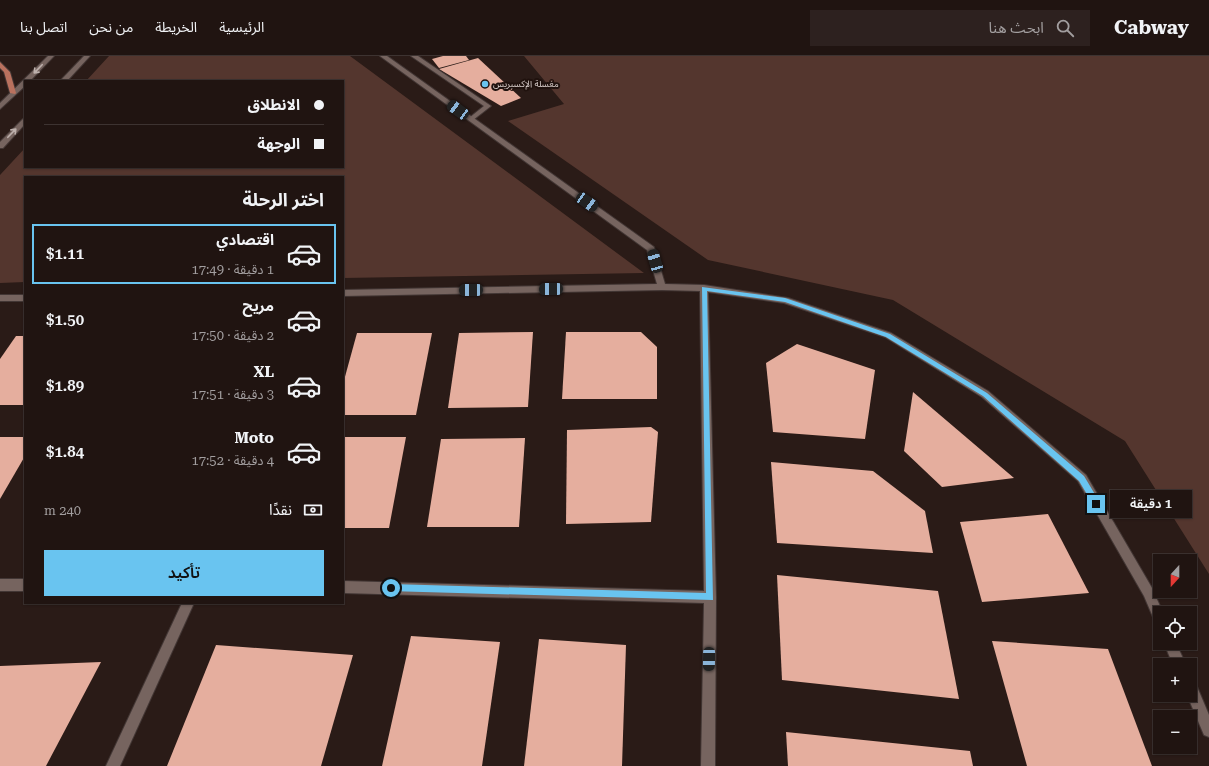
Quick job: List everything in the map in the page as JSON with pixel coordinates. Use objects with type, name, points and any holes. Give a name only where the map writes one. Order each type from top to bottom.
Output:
[{"type":"main road","points":[[0,64],[7,72],[13,93]]},
{"type":"street","points":[[26,80],[51,56]]},
{"type":"street","points":[[64,80],[87,56]]},
{"type":"street","points":[[383,56],[651,248],[662,287]]},
{"type":"street","points":[[414,56],[488,106],[471,119]]},
{"type":"street","points":[[0,107],[24,82]]},
{"type":"street","points":[[0,146],[24,121]]},
{"type":"street","points":[[344,293],[662,287],[704,288],[785,300],[888,335],[985,394],[1082,478],[1148,592],[1154,606]]},
{"type":"street","points":[[704,288],[710,597],[708,766]]},
{"type":"street","points":[[0,298],[24,298]]},
{"type":"street","points":[[0,585],[24,585]]},
{"type":"street","points":[[344,587],[710,597]]},
{"type":"street","points":[[113,766],[188,604]]},
{"type":"street","points":[[1197,702],[1209,730]]},
{"type":"shaded area","points":[[109,56],[350,56],[644,273],[344,278],[344,176],[24,176],[24,282],[0,283],[0,175],[24,149],[24,168],[344,168],[344,80],[87,80]]},
{"type":"shaded area","points":[[524,56],[1209,56],[1209,574],[1125,441],[893,300],[708,260],[508,121],[564,104]]},
{"type":"building","points":[[443,56],[466,56],[469,60],[439,68],[432,59]]},
{"type":"building","name":"مغسلة الإكسبريس","points":[[478,58],[521,98],[501,106],[439,69]]},
{"type":"building","points":[[533,332],[528,407],[448,408],[459,333]]},
{"type":"building","points":[[566,332],[641,332],[657,347],[657,399],[562,399]]},
{"type":"building","points":[[357,333],[432,333],[416,415],[344,415],[344,380]]},
{"type":"building","points":[[16,336],[24,336],[24,405],[0,405],[0,359]]},
{"type":"building","points":[[797,344],[875,370],[865,439],[773,432],[766,363]]},
{"type":"building","points":[[913,392],[1014,478],[942,487],[904,451]]},
{"type":"building","points":[[651,427],[658,432],[651,522],[566,524],[567,430]]},
{"type":"building","points":[[0,437],[24,437],[24,458],[0,499]]},
{"type":"building","points":[[344,437],[406,437],[389,528],[344,528]]},
{"type":"building","points":[[525,438],[519,527],[427,527],[441,439]]},
{"type":"building","points":[[771,462],[873,471],[925,511],[933,553],[777,543]]},
{"type":"building","points":[[1048,514],[1089,593],[982,602],[960,522]]},
{"type":"building","points":[[777,575],[938,591],[959,699],[782,680]]},
{"type":"building","points":[[411,636],[500,642],[482,766],[382,766]]},
{"type":"building","points":[[539,639],[626,645],[622,766],[524,766]]},
{"type":"building","points":[[992,641],[1108,649],[1152,766],[1027,766]]},
{"type":"building","points":[[216,645],[353,655],[321,766],[167,766]]},
{"type":"building","points":[[101,662],[46,766],[0,766],[0,666]]},
{"type":"building","points":[[786,732],[970,751],[973,766],[788,766]]},
{"type":"place","name":"مغسلة الإكسبريس","points":[[485,84]]},
{"type":"route","points":[[391,588],[710,597],[704,288],[785,300],[888,335],[985,394],[1082,478],[1096,504]]}]
